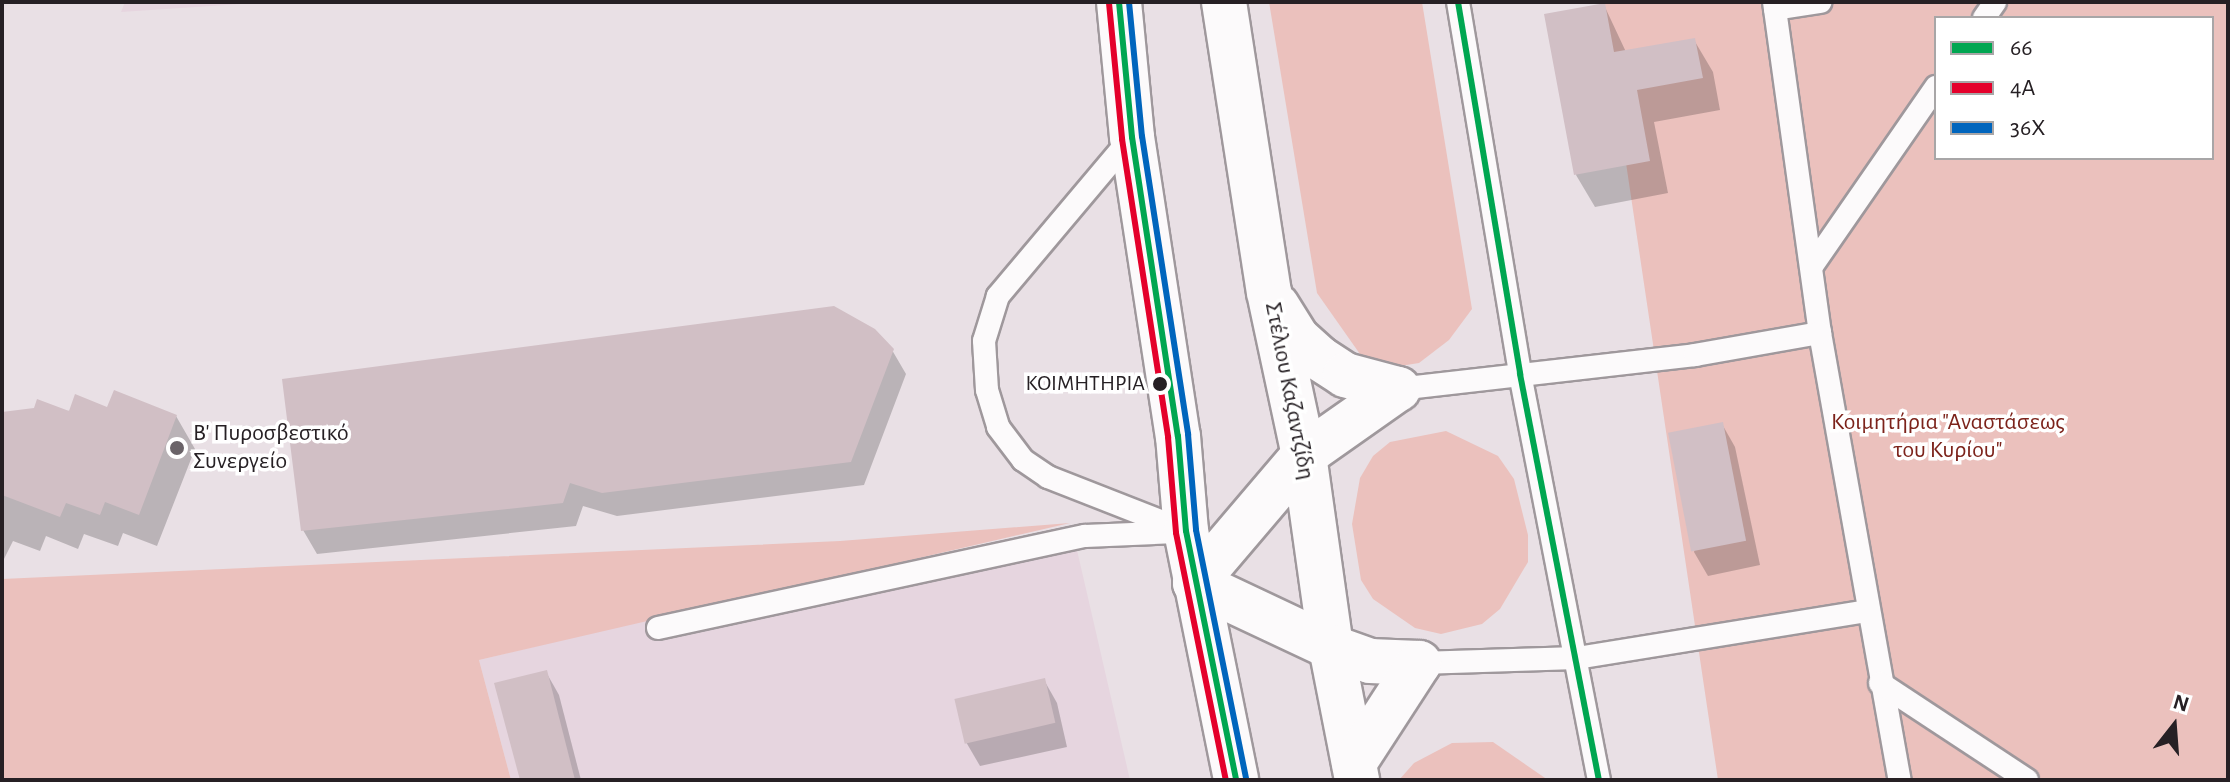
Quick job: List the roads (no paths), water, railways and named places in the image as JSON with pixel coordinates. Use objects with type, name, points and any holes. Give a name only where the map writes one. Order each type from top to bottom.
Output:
[{"type":"main road","points":[[1119,2],[1132,137],[1178,436],[1186,531],[1236,780]]},
{"type":"main road","name":"Στέλιου Καζαντζίδη","points":[[1224,2],[1269,292],[1304,455],[1331,647],[1355,771]]},
{"type":"main road","points":[[1269,292],[1296,337],[1319,358],[1345,375],[1398,389]]},
{"type":"main road","points":[[1195,583],[1304,455],[1398,389]]},
{"type":"main road","points":[[1195,583],[1331,647],[1370,661],[1419,663],[1355,771]]},
{"type":"lane","points":[[1458,2],[1520,374],[1599,780]]},
{"type":"lane","points":[[1820,2],[1774,6],[1820,333],[1867,611],[1900,780]]},
{"type":"lane","points":[[1812,266],[1934,90]]},
{"type":"lane","points":[[1132,137],[998,296],[984,341],[987,390],[998,427],[1023,460],[1048,477],[1186,531]]},
{"type":"lane","points":[[1398,389],[1695,355],[1820,333]]},
{"type":"lane","points":[[658,628],[1085,536],[1186,531]]},
{"type":"lane","points":[[1419,663],[1577,658],[1867,611]]},
{"type":"lane","points":[[1880,683],[2027,780]]},
{"type":"place","name":"ΚΟΙΜΗΤΗΡΙΑ","points":[[1160,384]]},
{"type":"place","name":"Β' Πυροσβεστικό Συνεργείο","points":[[177,448]]},
{"type":"park label","name":"Κοιμητήρια \"Αναστάσεως του Κυρίου\"","points":[[1948,437]]}]
